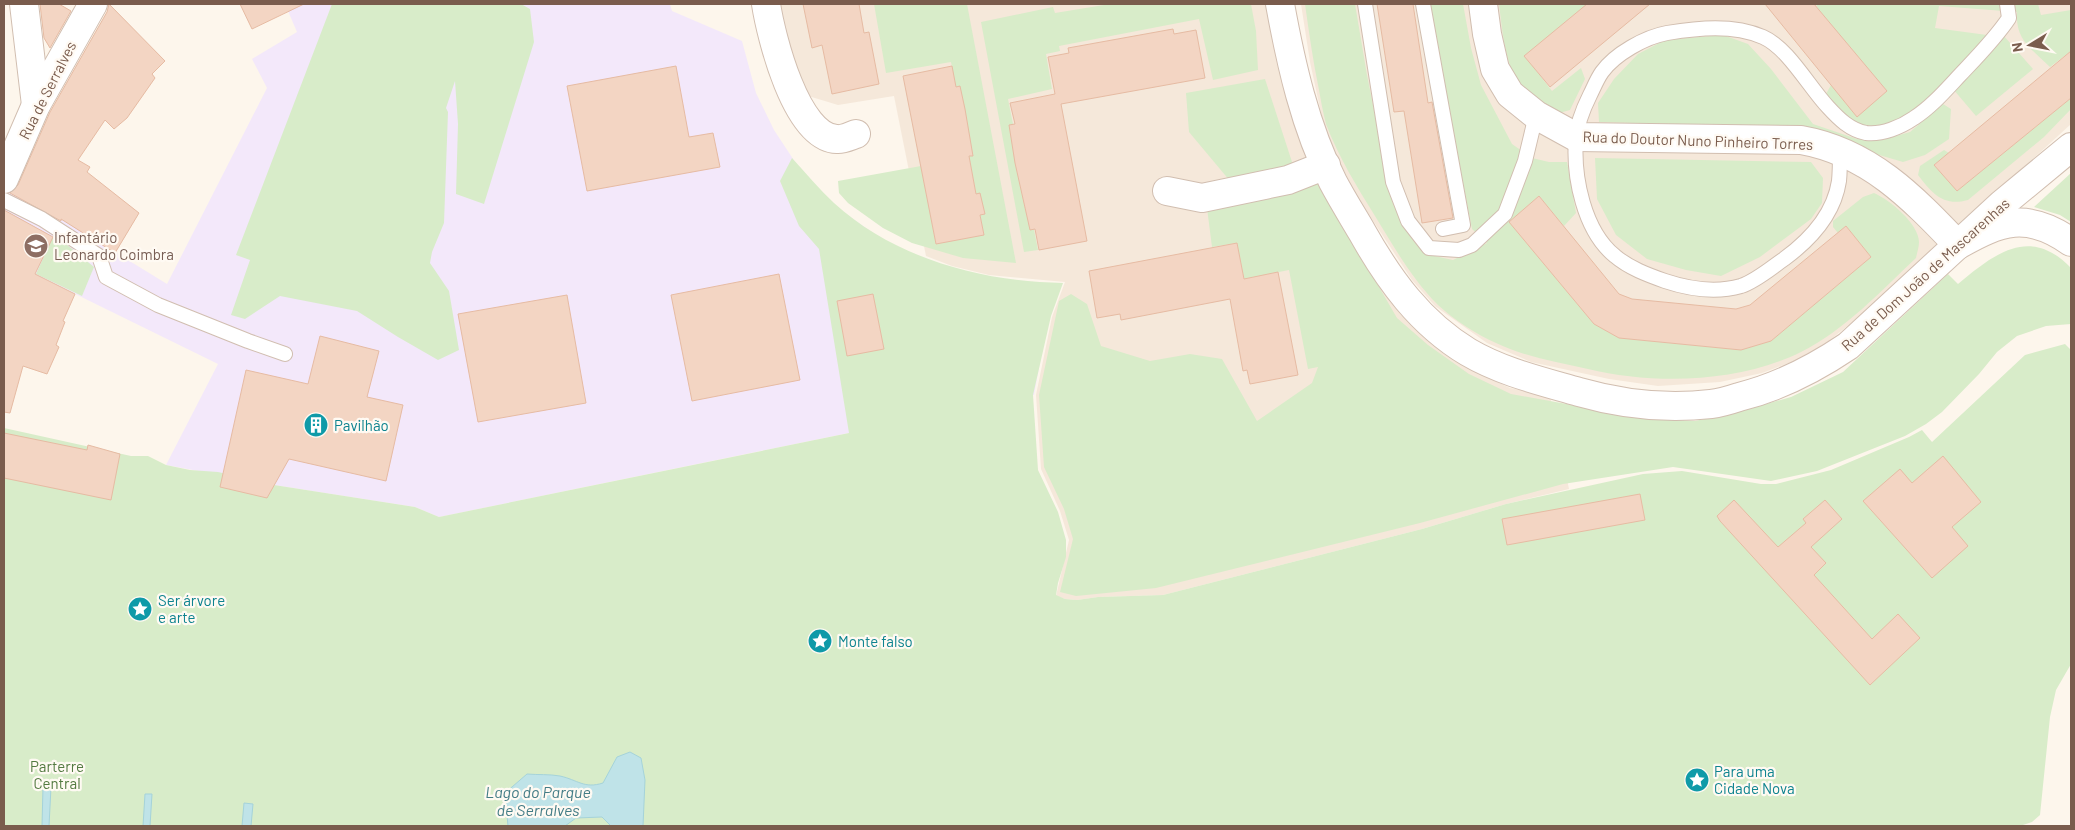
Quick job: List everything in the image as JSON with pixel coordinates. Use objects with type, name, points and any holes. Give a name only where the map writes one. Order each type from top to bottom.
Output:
[{"type":"street","points":[[24,4],[36,105]]},
{"type":"street","name":"Rua de Serralves","points":[[4,179],[36,105],[93,4]]},
{"type":"street","points":[[766,4],[778,55],[790,89],[802,114],[821,133],[836,139],[856,134]]},
{"type":"street","name":"Rua de Dom João de Mascarenhas","points":[[1280,4],[1307,119],[1326,166],[1368,243],[1398,289],[1431,325],[1468,352],[1500,368],[1601,399],[1655,405],[1713,404],[1764,390],[1823,363],[1848,346],[2002,204],[2071,147]]},
{"type":"street","name":"Rua do Doutor Nuno Pinheiro Torres","points":[[1483,4],[1487,34],[1496,69],[1510,94],[1536,115],[1576,137],[1801,140],[1825,144],[1886,176],[1958,245]]},
{"type":"street","points":[[1167,191],[1202,198],[1288,180],[1326,166]]},
{"type":"street","points":[[1958,245],[1987,229],[2007,223],[2044,227],[2056,231],[2071,242]]},
{"type":"lane","points":[[1365,4],[1393,182],[1408,222],[1429,248],[1459,250],[1472,246],[1505,214],[1525,161],[1536,115]]},
{"type":"lane","points":[[1423,4],[1463,225],[1443,229]]},
{"type":"lane","points":[[1840,151],[1839,183],[1826,219],[1797,250],[1764,273],[1742,286],[1712,290],[1680,286],[1654,277],[1628,265],[1613,255],[1592,228],[1582,203],[1577,175],[1576,137],[1588,98],[1603,70],[1625,51],[1651,36],[1685,30],[1721,28],[1743,30],[1765,38],[1802,72],[1826,105],[1846,126],[1865,133],[1894,129],[1914,118],[1935,102],[1979,55],[2009,18],[2007,4]]},
{"type":"lane","points":[[4,200],[42,219],[99,256],[106,277],[158,305],[285,354]]},
{"type":"shaded area","points":[[285,4],[670,4],[672,11],[742,41],[756,93],[774,130],[803,174],[833,205],[893,247],[1048,318],[1034,395],[439,517],[415,507],[274,485],[166,465],[218,364],[4,259],[4,198],[7,189],[63,220],[167,284],[267,88],[252,59],[297,32]]},
{"type":"shaded area","points":[[770,4],[1271,4],[1347,229],[1401,315],[1435,344],[1471,370],[1510,388],[1550,396],[1569,489],[1506,504],[1422,529],[1163,595],[1098,597],[1077,600],[1056,596],[1069,540],[1060,511],[1041,469],[1036,395],[1052,317],[1065,282],[989,275],[952,266],[926,256],[894,96],[838,105],[805,95]]},
{"type":"shaded area","points":[[1301,4],[2071,4],[2071,124],[1872,306],[1830,340],[1802,358],[1762,373],[1720,382],[1658,386],[1609,379],[1531,362],[1487,343],[1435,306],[1412,280],[1356,195],[1336,155],[1323,122],[1310,62]]},
{"type":"green space","points":[[332,4],[521,4],[530,9],[534,42],[484,204],[456,194],[458,124],[455,81],[446,108],[448,112],[444,223],[432,252],[430,263],[449,291],[459,350],[438,360],[357,311],[280,296],[245,319],[231,315],[250,260],[236,255]]},
{"type":"green space","points":[[874,4],[967,4],[1016,263],[963,258],[912,243],[883,228],[848,203],[839,193],[838,181],[921,166],[936,244],[984,235],[951,62],[886,73]]},
{"type":"green space","points":[[1110,4],[1251,4],[1256,31],[1258,70],[1213,80],[1199,19],[1059,46],[1060,51],[1046,54],[1052,89],[1008,99],[1038,250],[1024,252],[981,22],[1053,7],[1055,13]]},
{"type":"green space","points":[[1305,4],[1355,4],[1393,204],[1406,228],[1425,254],[1453,260],[1487,243],[1472,229],[1428,4],[1463,4],[1471,48],[1481,85],[1512,144],[1532,158],[1549,162],[1567,162],[1576,213],[1564,226],[1539,196],[1509,222],[1594,324],[1619,338],[1740,350],[1771,341],[1871,257],[1846,226],[1838,233],[1833,227],[1833,221],[1863,197],[1874,193],[1888,201],[1909,220],[1918,235],[1919,242],[1916,258],[1862,309],[1833,333],[1801,352],[1751,370],[1696,378],[1668,379],[1641,377],[1614,374],[1553,361],[1507,348],[1465,326],[1438,305],[1404,262],[1355,183],[1336,148],[1326,124]]},
{"type":"green space","points":[[1499,4],[1587,4],[1525,56],[1552,91],[1581,68],[1585,79],[1570,110],[1559,113],[1531,99],[1520,86],[1514,76],[1506,53]]},
{"type":"green space","points":[[1816,4],[2038,4],[2041,15],[2071,10],[2071,51],[2050,67],[2031,49],[2022,37],[2017,22],[2017,12],[1939,6],[1935,28],[1987,35],[1915,114],[1887,127],[1858,126],[1832,108],[1826,94],[1831,85],[1857,116],[1887,91],[1818,9]]},
{"type":"green space","points":[[1723,35],[1748,44],[1771,69],[1813,124],[1857,139],[1882,140],[1910,132],[1943,104],[1951,109],[1949,139],[1925,155],[1903,162],[1803,128],[1599,122],[1598,103],[1614,79],[1638,54],[1665,40]]},
{"type":"green space","points":[[2003,35],[2033,69],[1976,116],[1953,89]]},
{"type":"green space","points":[[1265,79],[1293,165],[1230,181],[1189,132],[1186,93]]},
{"type":"green space","points":[[2071,98],[2071,109],[2044,137],[1968,200],[1952,202],[1939,197],[1933,193],[1918,175],[1920,166],[1944,150],[1949,153],[1934,165],[1957,191]]},
{"type":"green space","name":"Parterre Central","points":[[792,158],[828,198],[858,222],[884,239],[911,252],[971,272],[1032,282],[1063,283],[1051,316],[1033,395],[1038,470],[1058,512],[1066,540],[1066,557],[1056,595],[1065,599],[1163,595],[1422,529],[1506,504],[1643,474],[1682,471],[1761,484],[1776,484],[1831,470],[1922,430],[1932,442],[2025,355],[2065,344],[2071,350],[2071,664],[2056,690],[2050,717],[2040,815],[2032,822],[2020,826],[4,826],[4,428],[131,456],[148,456],[166,465],[190,470],[218,472],[274,485],[415,507],[439,517],[849,433],[819,249],[799,226],[780,181]]},
{"type":"green space","points":[[1595,158],[1811,162],[1823,178],[1822,203],[1811,219],[1760,257],[1721,276],[1686,270],[1647,259],[1616,235],[1597,199]]},
{"type":"green space","points":[[2071,173],[2071,222],[2060,215],[2034,207]]},
{"type":"green space","points":[[1316,178],[1397,318],[1428,345],[1469,374],[1511,394],[1649,419],[1695,421],[1791,397],[1843,372],[1948,274],[1958,284],[1999,254],[2027,246],[2041,248],[2056,255],[2071,268],[2071,324],[2046,326],[2017,336],[1997,352],[1979,374],[1942,412],[1926,424],[1905,436],[1817,471],[1771,481],[1673,467],[1563,484],[1420,523],[1156,588],[1076,596],[1060,592],[1073,539],[1064,509],[1044,467],[1039,395],[1059,301],[1071,294],[1087,304],[1101,346],[1150,361],[1190,354],[1222,359],[1257,421],[1312,383],[1318,367],[1308,369],[1289,270],[1244,279],[1237,243],[1212,247],[1207,208]]},
{"type":"green space","points":[[54,234],[94,267],[82,296],[36,274]]},
{"type":"water","name":"Lago do Parque de Serralves","points":[[630,752],[641,758],[645,780],[643,826],[611,826],[602,817],[576,818],[565,826],[508,826],[505,793],[527,774],[560,776],[596,785],[603,783],[617,757]]},
{"type":"water","points":[[43,787],[51,787],[49,826],[42,826]]},
{"type":"water","points":[[145,794],[152,794],[150,826],[143,826]]},
{"type":"water","points":[[244,803],[253,804],[251,826],[242,826]]},
{"type":"building","points":[[40,4],[59,4],[71,11],[50,48],[44,38]]},
{"type":"building","points":[[109,4],[165,61],[152,74],[155,78],[127,118],[114,129],[105,120],[78,160],[90,167],[87,172],[139,213],[115,253],[61,219],[61,221],[10,193],[18,185],[50,112],[107,12]]},
{"type":"building","points":[[240,4],[304,4],[252,29]]},
{"type":"building","points":[[803,4],[859,4],[864,33],[869,32],[879,84],[832,94],[822,45],[812,48]]},
{"type":"building","points":[[1377,4],[1413,4],[1428,103],[1432,102],[1453,218],[1422,223],[1404,111],[1394,112]]},
{"type":"building","points":[[1587,4],[1650,4],[1550,87],[1524,56]]},
{"type":"building","points":[[1765,4],[1814,4],[1887,91],[1857,117]]},
{"type":"building","points":[[1173,29],[1174,34],[1196,30],[1205,78],[1061,104],[1087,241],[1039,250],[1035,229],[1030,230],[1015,163],[1009,125],[1015,124],[1010,103],[1055,94],[1048,57],[1069,53],[1068,48]]},
{"type":"building","points":[[2071,51],[2071,98],[1957,191],[1934,165]]},
{"type":"building","points":[[676,66],[689,137],[713,133],[720,167],[587,191],[567,86]]},
{"type":"building","points":[[952,66],[956,87],[960,86],[965,109],[973,156],[969,156],[976,194],[980,193],[985,214],[980,215],[984,235],[936,244],[903,76]]},
{"type":"building","points":[[1539,196],[1619,294],[1632,299],[1736,309],[1750,305],[1846,226],[1871,257],[1771,341],[1741,350],[1619,338],[1594,324],[1509,222]]},
{"type":"building","points":[[4,210],[53,237],[35,274],[75,294],[63,321],[65,322],[56,345],[59,347],[47,374],[23,366],[10,413],[4,412]]},
{"type":"building","points":[[1237,243],[1244,279],[1278,272],[1298,375],[1250,384],[1247,370],[1243,371],[1230,299],[1121,320],[1120,314],[1097,318],[1089,271]]},
{"type":"building","points":[[779,274],[800,380],[692,401],[671,295]]},
{"type":"building","points":[[873,294],[884,349],[847,356],[837,301]]},
{"type":"building","points":[[567,295],[586,403],[478,422],[458,314]]},
{"type":"building","name":"Pavilhão","points":[[320,336],[379,351],[367,397],[403,405],[386,481],[289,459],[267,498],[220,487],[246,370],[308,384]]},
{"type":"building","points":[[4,433],[87,450],[88,445],[120,454],[111,500],[4,478]]},
{"type":"building","points":[[1943,456],[1981,502],[1952,527],[1968,546],[1932,578],[1863,501],[1900,469],[1912,483]]},
{"type":"building","points":[[1640,494],[1645,520],[1507,545],[1502,519]]},
{"type":"building","points":[[1734,500],[1778,547],[1806,523],[1803,519],[1825,500],[1842,519],[1811,547],[1826,563],[1814,575],[1872,639],[1898,614],[1920,638],[1870,685],[1720,521],[1717,516]]},
{"type":"place","name":"Infantário Leonardo Coimbra","points":[[36,246]]},
{"type":"place","name":"Pavilhão","points":[[316,425]]},
{"type":"place","name":"Ser árvore e arte","points":[[140,609]]},
{"type":"place","name":"Monte falso","points":[[820,641]]},
{"type":"place","name":"Para uma Cidade Nova","points":[[1697,780]]}]
